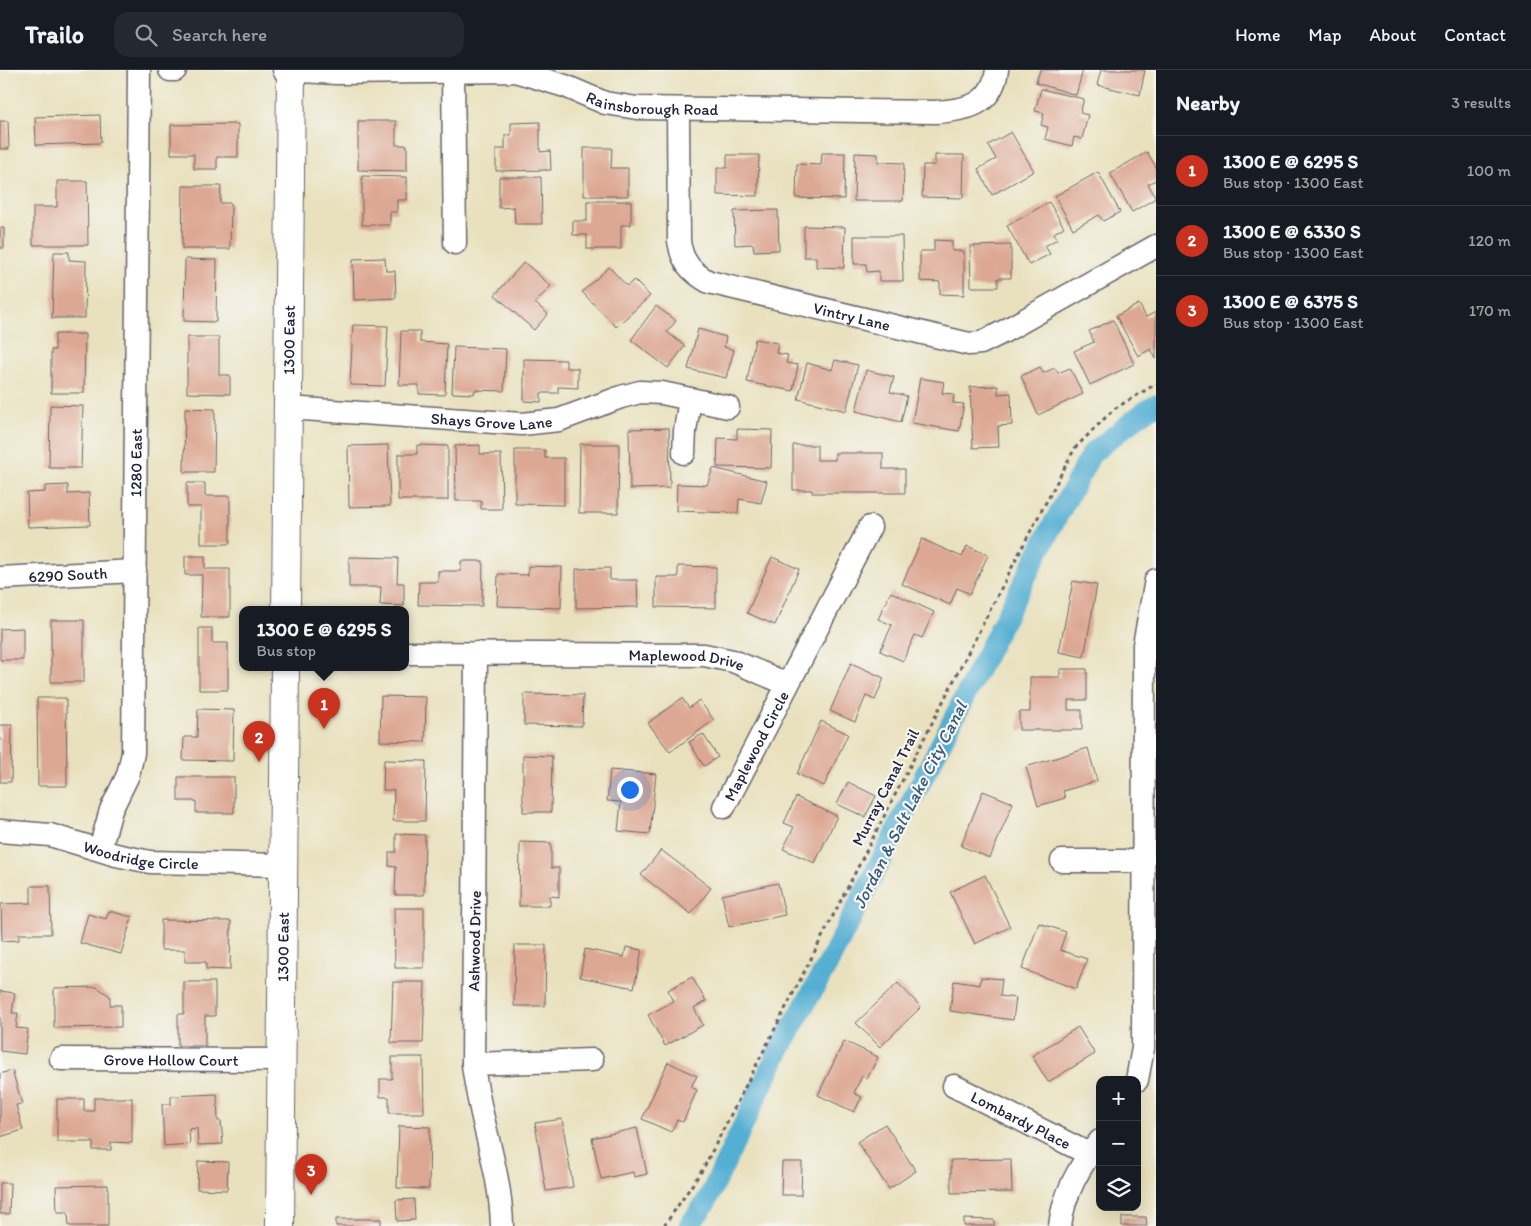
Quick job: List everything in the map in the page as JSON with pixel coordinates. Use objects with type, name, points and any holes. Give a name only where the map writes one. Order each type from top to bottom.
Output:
[{"type":"main road","name":"1300 East","points":[[286,606],[291,70]]},
{"type":"main road","name":"1300 East","points":[[280,1226],[285,671]]},
{"type":"street","name":"1280 East","points":[[100,849],[108,819],[128,775],[133,753],[139,70]]},
{"type":"street","points":[[170,70],[175,70]]},
{"type":"street","name":"Rainsborough Road","points":[[284,70],[336,74],[515,71],[565,86],[605,103],[636,108],[678,110],[958,110],[975,104],[988,95],[997,70]]},
{"type":"street","points":[[453,71],[455,243]]},
{"type":"street","name":"Vintry Lane","points":[[678,110],[679,241],[685,263],[695,274],[709,282],[969,344],[981,343],[1004,332],[1156,246]]},
{"type":"street","name":"Shays Grove Lane","points":[[288,408],[522,424],[558,420],[635,393],[662,393],[728,407]]},
{"type":"street","points":[[684,453],[690,399]]},
{"type":"street","points":[[787,684],[870,527]]},
{"type":"street","name":"6290 South","points":[[0,578],[135,571]]},
{"type":"street","points":[[1138,1076],[1143,1048],[1144,645],[1156,580]]},
{"type":"street","name":"Maplewood Drive","points":[[409,653],[704,654],[733,661],[787,684]]},
{"type":"street","name":"Ashwood Drive","points":[[476,653],[473,1064],[476,1088],[499,1186],[502,1226]]},
{"type":"street","name":"Maplewood Circle","points":[[724,807],[787,684]]},
{"type":"street","name":"Woodridge Circle","points":[[0,831],[50,835],[133,859],[168,864],[284,865]]},
{"type":"street","points":[[1062,861],[1144,861]]},
{"type":"street","name":"Grove Hollow Court","points":[[61,1059],[282,1060]]},
{"type":"street","points":[[473,1064],[592,1060]]},
{"type":"street","name":"Lombardy Place","points":[[954,1086],[1094,1147]]},
{"type":"street","points":[[1060,1226],[1073,1183],[1094,1147]]},
{"type":"path","name":"Murray Canal Trail","points":[[664,1226],[703,1168],[1075,448],[1114,409],[1156,384]]},
{"type":"building","points":[[1040,70],[1083,70],[1076,95],[1036,83]]},
{"type":"building","points":[[1101,70],[1145,70],[1140,95],[1097,85]]},
{"type":"building","points":[[1041,89],[1084,99],[1080,113],[1088,115],[1082,139],[1074,137],[1072,146],[1045,139],[1048,127],[1041,125],[1044,113],[1035,111]]},
{"type":"building","points":[[100,115],[101,143],[36,145],[35,117]]},
{"type":"building","points":[[0,121],[8,121],[9,149],[0,149]]},
{"type":"building","points":[[358,121],[396,121],[396,145],[407,145],[407,171],[358,170]]},
{"type":"building","points":[[540,122],[540,152],[550,151],[551,170],[496,171],[496,149],[505,149],[505,135],[511,135],[511,123]]},
{"type":"building","points":[[238,124],[238,157],[217,157],[217,169],[194,169],[194,154],[171,154],[171,125]]},
{"type":"building","points":[[1011,132],[1034,171],[992,195],[978,169],[996,159],[988,145]]},
{"type":"building","points":[[584,148],[612,148],[611,168],[628,168],[628,196],[584,196]]},
{"type":"building","points":[[1147,152],[1156,167],[1156,180],[1148,184],[1156,198],[1132,212],[1110,173]]},
{"type":"building","points":[[822,153],[845,153],[844,199],[796,198],[797,164],[821,165]]},
{"type":"building","points":[[855,153],[878,154],[878,162],[904,163],[903,201],[854,201]]},
{"type":"building","points":[[727,155],[759,155],[758,196],[717,195],[717,168],[727,168]]},
{"type":"building","points":[[935,155],[964,155],[963,198],[922,197],[923,165],[935,165]]},
{"type":"building","points":[[1098,172],[1120,212],[1103,221],[1099,215],[1073,229],[1055,196]]},
{"type":"building","points":[[362,176],[407,177],[407,200],[397,200],[397,212],[390,212],[390,225],[362,225]]},
{"type":"building","points":[[499,177],[541,177],[542,224],[515,224],[514,207],[499,208]]},
{"type":"building","points":[[57,181],[87,181],[88,245],[33,245],[33,207],[57,207]]},
{"type":"building","points":[[183,186],[221,186],[220,203],[231,203],[230,249],[182,249]]},
{"type":"building","points":[[587,201],[631,201],[631,225],[621,225],[621,249],[587,249],[587,235],[573,235],[573,221],[587,221]]},
{"type":"building","points":[[1049,202],[1064,227],[1054,233],[1057,239],[1045,246],[1050,254],[1029,265],[1007,226]]},
{"type":"building","points":[[778,210],[779,250],[754,251],[753,244],[735,245],[734,211]]},
{"type":"building","points":[[804,226],[845,227],[844,268],[816,267],[816,257],[804,257]]},
{"type":"building","points":[[0,228],[4,228],[4,248],[0,248]]},
{"type":"building","points":[[854,236],[902,236],[903,281],[879,281],[879,271],[867,272],[866,264],[854,264]]},
{"type":"building","points":[[934,240],[952,241],[952,251],[964,251],[964,295],[940,294],[940,282],[920,281],[920,251],[934,251]]},
{"type":"building","points":[[1011,245],[1011,278],[998,278],[998,287],[971,287],[970,246]]},
{"type":"building","points":[[54,252],[69,252],[69,260],[86,261],[85,318],[52,318]]},
{"type":"building","points":[[385,258],[386,271],[395,271],[396,298],[354,300],[353,259]]},
{"type":"building","points":[[185,259],[217,260],[216,322],[184,321]]},
{"type":"building","points":[[524,262],[551,286],[535,303],[548,314],[534,330],[495,295]]},
{"type":"building","points":[[609,267],[627,286],[634,280],[650,296],[616,327],[582,292]]},
{"type":"building","points":[[1139,304],[1146,317],[1156,312],[1156,359],[1151,349],[1138,356],[1116,316]]},
{"type":"building","points":[[656,306],[676,321],[667,332],[685,346],[668,368],[631,340]]},
{"type":"building","points":[[1113,320],[1134,364],[1090,385],[1074,351],[1094,342],[1089,331]]},
{"type":"building","points":[[353,325],[388,326],[385,386],[350,385]]},
{"type":"building","points":[[698,329],[726,337],[724,347],[734,350],[726,378],[688,369]]},
{"type":"building","points":[[401,331],[420,331],[420,342],[447,344],[445,395],[419,394],[419,385],[399,385]]},
{"type":"building","points":[[55,334],[85,334],[84,393],[51,393],[51,350],[55,350]]},
{"type":"building","points":[[187,337],[219,337],[219,375],[230,375],[230,394],[187,393]]},
{"type":"building","points":[[755,339],[778,343],[776,353],[788,355],[786,363],[798,365],[793,391],[747,382]]},
{"type":"building","points":[[454,347],[506,349],[504,391],[475,390],[474,394],[452,393]]},
{"type":"building","points":[[524,359],[566,360],[566,368],[578,368],[578,388],[558,387],[558,393],[541,393],[541,402],[524,401]]},
{"type":"building","points":[[835,360],[858,365],[846,411],[798,399],[807,363],[832,370]]},
{"type":"building","points":[[1040,367],[1043,373],[1055,368],[1058,373],[1070,368],[1083,394],[1038,415],[1021,376]]},
{"type":"building","points":[[866,370],[894,377],[890,392],[907,396],[901,422],[856,411]]},
{"type":"building","points":[[920,378],[944,382],[942,393],[954,394],[953,403],[964,404],[959,431],[912,423]]},
{"type":"building","points":[[998,386],[998,394],[1011,393],[1012,425],[998,426],[999,447],[973,448],[970,387]]},
{"type":"building","points":[[50,405],[83,406],[81,468],[49,468]]},
{"type":"building","points":[[185,408],[215,409],[214,472],[184,472]]},
{"type":"building","points":[[669,428],[670,488],[630,489],[629,429]]},
{"type":"building","points":[[737,429],[772,430],[771,468],[717,467],[718,438],[737,439]]},
{"type":"building","points":[[580,444],[619,444],[618,513],[579,513]]},
{"type":"building","points":[[388,445],[390,506],[349,507],[348,446]]},
{"type":"building","points":[[417,445],[448,446],[448,500],[398,500],[398,454],[417,454]]},
{"type":"building","points":[[480,445],[480,454],[501,454],[502,509],[481,509],[481,501],[456,501],[455,446]]},
{"type":"building","points":[[793,445],[817,445],[817,460],[835,460],[835,453],[883,453],[883,469],[905,469],[905,493],[812,493],[812,490],[793,490]]},
{"type":"building","points":[[515,450],[545,450],[545,458],[564,458],[564,505],[515,504]]},
{"type":"building","points":[[713,468],[767,481],[761,503],[739,499],[738,513],[676,511],[677,484],[707,485]]},
{"type":"building","points":[[187,483],[205,483],[205,496],[230,496],[230,544],[201,544],[201,507],[187,507]]},
{"type":"building","points":[[68,485],[68,494],[89,493],[90,525],[28,527],[27,493],[45,492],[45,486]]},
{"type":"building","points":[[922,539],[962,557],[967,546],[988,555],[970,594],[957,588],[950,605],[902,584]]},
{"type":"building","points":[[185,556],[205,556],[205,569],[230,569],[230,617],[201,617],[202,575],[185,575]]},
{"type":"building","points":[[349,557],[398,558],[397,583],[404,583],[404,606],[380,605],[381,587],[349,587]]},
{"type":"building","points":[[772,557],[799,569],[775,625],[747,613]]},
{"type":"building","points":[[461,561],[483,561],[482,606],[418,605],[419,582],[438,582],[438,571],[461,571]]},
{"type":"building","points":[[528,566],[562,567],[561,608],[497,606],[498,574],[528,575]]},
{"type":"building","points":[[678,566],[716,567],[716,608],[656,607],[656,577],[678,577]]},
{"type":"building","points":[[610,568],[610,580],[637,580],[638,607],[576,608],[576,569]]},
{"type":"building","points":[[1073,581],[1097,585],[1084,657],[1059,652]]},
{"type":"building","points":[[891,592],[934,612],[922,638],[915,635],[903,661],[880,651],[892,625],[878,619]]},
{"type":"building","points":[[51,620],[84,620],[84,682],[51,682]]},
{"type":"building","points":[[23,628],[23,660],[0,660],[0,629]]},
{"type":"building","points":[[199,628],[212,628],[212,643],[228,643],[228,690],[199,690]]},
{"type":"building","points":[[851,663],[884,678],[875,700],[866,696],[855,722],[830,711]]},
{"type":"building","points":[[1060,669],[1087,669],[1087,700],[1068,700],[1068,710],[1082,710],[1082,730],[1019,730],[1019,712],[1030,712],[1030,677],[1060,677]]},
{"type":"building","points":[[524,694],[583,695],[582,726],[524,725]]},
{"type":"building","points":[[381,696],[426,697],[425,742],[380,741]]},
{"type":"building","points":[[37,698],[66,698],[67,786],[38,786]]},
{"type":"building","points":[[682,698],[689,708],[699,700],[714,720],[670,752],[648,723]]},
{"type":"building","points":[[198,709],[234,710],[233,761],[183,760],[184,737],[197,737]]},
{"type":"building","points":[[821,721],[848,734],[824,786],[797,774]]},
{"type":"building","points":[[0,725],[12,725],[11,782],[0,782]]},
{"type":"building","points":[[703,734],[718,757],[704,766],[689,742]]},
{"type":"building","points":[[1088,748],[1097,781],[1063,791],[1065,798],[1038,806],[1026,767]]},
{"type":"building","points":[[523,755],[552,756],[551,812],[523,812]]},
{"type":"building","points":[[384,760],[426,761],[425,821],[393,821],[394,790],[383,790]]},
{"type":"building","points":[[610,770],[656,774],[650,834],[618,831],[621,802],[607,801]]},
{"type":"building","points":[[178,777],[234,777],[234,813],[196,813],[196,801],[178,801]]},
{"type":"building","points":[[848,782],[876,796],[865,817],[837,804]]},
{"type":"building","points":[[983,791],[1013,803],[990,858],[961,846]]},
{"type":"building","points":[[796,797],[837,816],[815,863],[783,849],[794,827],[784,823]]},
{"type":"building","points":[[396,834],[425,835],[424,895],[395,895],[396,867],[389,866],[389,852],[396,852]]},
{"type":"building","points":[[520,842],[551,843],[551,868],[559,868],[559,897],[550,896],[550,906],[519,906]]},
{"type":"building","points":[[661,850],[711,888],[691,914],[641,875]]},
{"type":"building","points":[[985,875],[1010,927],[975,944],[950,892]]},
{"type":"building","points":[[778,883],[785,915],[729,927],[722,895]]},
{"type":"building","points":[[31,886],[50,886],[51,934],[19,934],[19,940],[2,941],[1,904],[31,903]]},
{"type":"building","points":[[394,908],[424,908],[424,968],[395,968]]},
{"type":"building","points":[[109,911],[132,917],[121,954],[80,943],[88,914],[106,919]]},
{"type":"building","points":[[161,920],[231,921],[230,970],[206,969],[206,962],[185,962],[185,950],[161,950]]},
{"type":"building","points":[[1039,923],[1066,932],[1060,950],[1087,959],[1076,989],[1022,969]]},
{"type":"building","points":[[515,945],[546,945],[545,1006],[514,1006]]},
{"type":"building","points":[[626,947],[642,950],[634,988],[580,977],[585,949],[624,957]]},
{"type":"building","points":[[692,977],[706,1001],[694,1008],[703,1025],[665,1046],[648,1015],[674,1001],[668,990]]},
{"type":"building","points":[[981,977],[1002,979],[1000,996],[1016,998],[1013,1020],[950,1011],[954,981],[980,985]]},
{"type":"building","points":[[184,982],[215,982],[215,1016],[205,1016],[205,1046],[178,1046],[178,1014],[184,1014]]},
{"type":"building","points":[[393,982],[425,982],[423,1043],[391,1043]]},
{"type":"building","points":[[898,983],[921,1007],[880,1047],[856,1023]]},
{"type":"building","points":[[97,987],[110,996],[110,1005],[121,1005],[121,1027],[54,1028],[54,988]]},
{"type":"building","points":[[0,991],[15,993],[12,1013],[18,1013],[16,1028],[28,1029],[25,1054],[0,1051]]},
{"type":"building","points":[[1078,1027],[1095,1054],[1048,1082],[1032,1056]]},
{"type":"building","points":[[844,1041],[878,1057],[867,1079],[862,1076],[854,1093],[862,1097],[854,1112],[818,1095]]},
{"type":"building","points":[[392,1057],[423,1057],[424,1113],[389,1113],[389,1097],[380,1097],[380,1079],[392,1079]]},
{"type":"building","points":[[668,1062],[697,1076],[691,1087],[697,1090],[683,1122],[677,1120],[671,1132],[642,1119]]},
{"type":"building","points":[[12,1070],[22,1104],[16,1105],[23,1130],[0,1137],[0,1074]]},
{"type":"building","points":[[217,1094],[218,1121],[221,1121],[223,1144],[198,1145],[197,1128],[189,1129],[190,1144],[164,1146],[162,1104],[171,1104],[171,1096]]},
{"type":"building","points":[[94,1098],[132,1098],[132,1143],[111,1142],[111,1150],[93,1150],[93,1142],[57,1142],[57,1099],[84,1099],[84,1111],[94,1111]]},
{"type":"building","points":[[562,1119],[573,1187],[546,1191],[535,1123]]},
{"type":"building","points":[[885,1124],[916,1171],[889,1189],[857,1142]]},
{"type":"building","points":[[399,1126],[430,1127],[429,1189],[397,1188]]},
{"type":"building","points":[[637,1128],[647,1174],[634,1177],[633,1172],[601,1179],[592,1138]]},
{"type":"building","points":[[1011,1159],[1012,1192],[951,1193],[951,1160]]},
{"type":"building","points":[[198,1161],[228,1162],[227,1190],[197,1189]]},
{"type":"building","points":[[782,1162],[802,1162],[801,1195],[781,1195]]},
{"type":"building","points":[[0,1183],[10,1183],[9,1214],[0,1214]]},
{"type":"building","points":[[108,1185],[108,1226],[69,1226],[68,1212],[57,1212],[56,1186]]},
{"type":"building","points":[[414,1199],[415,1220],[397,1221],[396,1200]]},
{"type":"building","points":[[1122,1217],[1146,1217],[1147,1226],[1122,1226]]},
{"type":"building","points":[[336,1219],[381,1219],[381,1226],[336,1226]]},
{"type":"building","points":[[964,1219],[994,1220],[994,1226],[964,1226]]},
{"type":"waterway","name":"Jordan & Salt Lake City Canal","points":[[689,1226],[707,1201],[779,1050],[828,964],[1050,530],[1092,453],[1144,412],[1156,405]]},
{"type":"place","name":"1300 E @ 6295 S","points":[[324,729]]},
{"type":"place","name":"1300 E @ 6330 S","points":[[259,762]]},
{"type":"place","name":"1300 E @ 6375 S","points":[[311,1195]]}]
